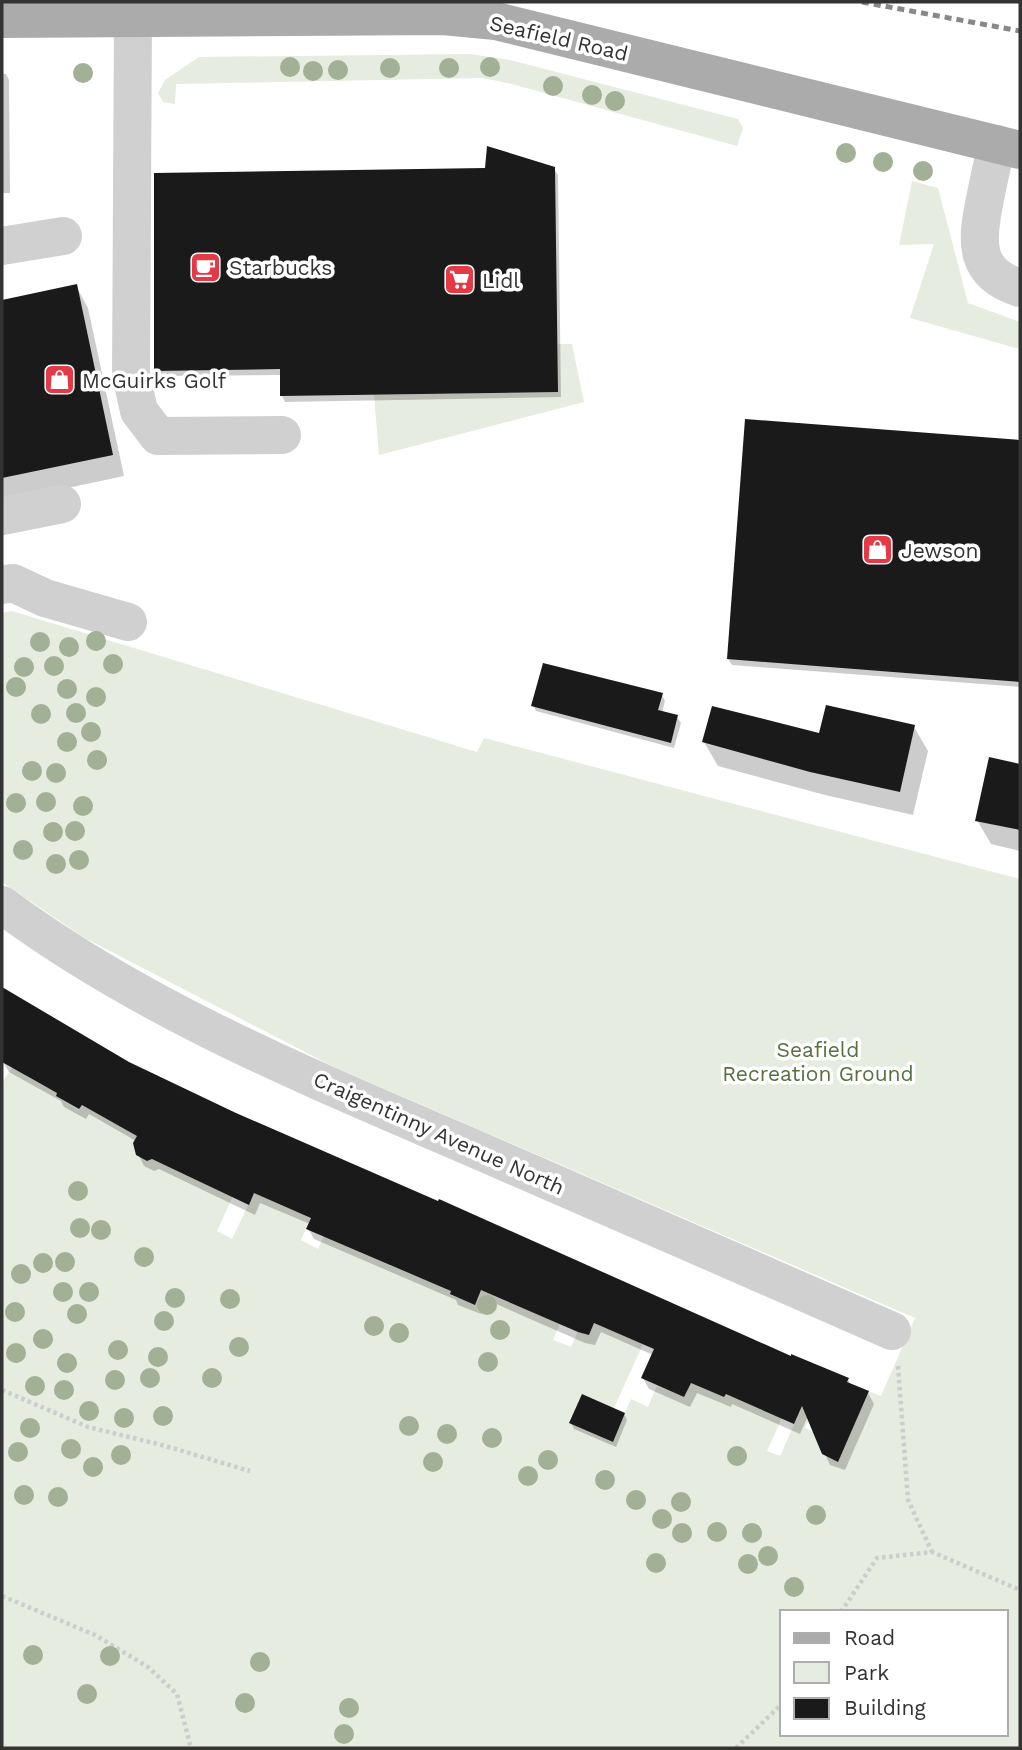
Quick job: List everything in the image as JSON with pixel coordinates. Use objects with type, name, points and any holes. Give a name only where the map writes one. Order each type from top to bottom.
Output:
[{"type":"main road","name":"Seafield Road","points":[[2,19],[443,16],[496,21],[1009,147]]},
{"type":"street","points":[[133,19],[131,374],[138,411],[158,436],[282,435]]},
{"type":"street","points":[[1009,147],[979,232],[979,247],[984,262],[993,274],[1005,283],[1020,288]]},
{"type":"street","points":[[2,246],[63,236]]},
{"type":"street","points":[[2,516],[62,504]]},
{"type":"street","points":[[2,585],[13,583],[45,598],[128,622]]},
{"type":"street","name":"Craigentinny Avenue North","points":[[2,905],[116,980],[237,1043],[386,1111],[892,1331]]},
{"type":"path","points":[[892,1331],[900,1378],[908,1500],[932,1552]]},
{"type":"path","points":[[2,1390],[88,1427],[250,1471]]},
{"type":"path","points":[[842,1610],[877,1558],[932,1552],[1020,1590]]},
{"type":"path","points":[[2,1596],[95,1635],[148,1667],[177,1694],[191,1748]]},
{"type":"path","points":[[736,1748],[780,1706]]},
{"type":"green space","points":[[470,54],[510,60],[738,119],[743,128],[737,146],[482,78],[176,84],[175,104],[163,102],[158,93],[165,80],[199,57]]},
{"type":"green space","points":[[912,181],[938,188],[968,303],[1020,322],[1020,349],[910,318],[934,244],[899,245]]},
{"type":"green space","points":[[558,344],[572,344],[584,402],[379,455],[374,395],[558,392]]},
{"type":"green space","name":"Seafield Recreation Ground","points":[[12,611],[477,752],[484,738],[1020,879],[1020,1748],[2,1748],[2,1083],[21,1054],[27,1077],[48,1088],[54,1078],[63,1083],[56,1096],[78,1110],[82,1105],[140,1137],[135,1149],[136,1155],[147,1161],[264,1129],[217,1231],[232,1239],[254,1193],[317,1203],[301,1240],[318,1249],[327,1229],[399,1244],[390,1265],[411,1274],[427,1237],[475,1304],[486,1278],[583,1267],[553,1340],[571,1347],[578,1331],[589,1335],[594,1323],[643,1344],[614,1408],[582,1394],[569,1422],[612,1442],[631,1399],[648,1407],[657,1386],[684,1397],[691,1383],[724,1397],[743,1355],[782,1418],[767,1451],[780,1456],[810,1389],[820,1394],[805,1428],[825,1437],[820,1449],[821,1454],[834,1460],[840,1457],[869,1391],[881,1396],[915,1318],[332,1066],[83,937],[2,882],[2,613]]},
{"type":"building","points":[[487,146],[555,167],[558,392],[280,396],[280,369],[154,371],[154,173],[485,168]]},
{"type":"building","points":[[77,284],[113,455],[2,478],[2,300]]},
{"type":"building","name":"Jewson","points":[[745,419],[1020,440],[1020,682],[727,659]]},
{"type":"building","points":[[543,663],[663,693],[658,710],[678,715],[671,743],[531,706]]},
{"type":"building","points":[[826,705],[915,725],[900,792],[810,772],[702,742],[712,706],[819,733]]},
{"type":"building","points":[[989,757],[1020,764],[1020,830],[975,821]]},
{"type":"building","points":[[2,987],[129,1062],[236,1113],[438,1201],[439,1199],[791,1356],[849,1378],[847,1382],[869,1391],[838,1462],[822,1454],[802,1406],[794,1424],[726,1394],[724,1397],[691,1383],[684,1397],[641,1378],[654,1349],[594,1323],[589,1335],[578,1332],[481,1290],[475,1305],[450,1294],[451,1291],[306,1229],[311,1218],[254,1193],[249,1205],[152,1159],[147,1161],[136,1155],[133,1143],[137,1136],[82,1105],[79,1109],[56,1096],[57,1093],[2,1062]]},
{"type":"building","points":[[582,1394],[625,1413],[613,1442],[569,1423]]},
{"type":"railway","points":[[862,2],[1020,31]]},
{"type":"place","name":"Starbucks","points":[[206,267]]},
{"type":"place","name":"Lidl","points":[[459,280]]},
{"type":"place","name":"McGuirks Golf","points":[[59,380]]},
{"type":"place","name":"Jewson","points":[[878,550]]}]
